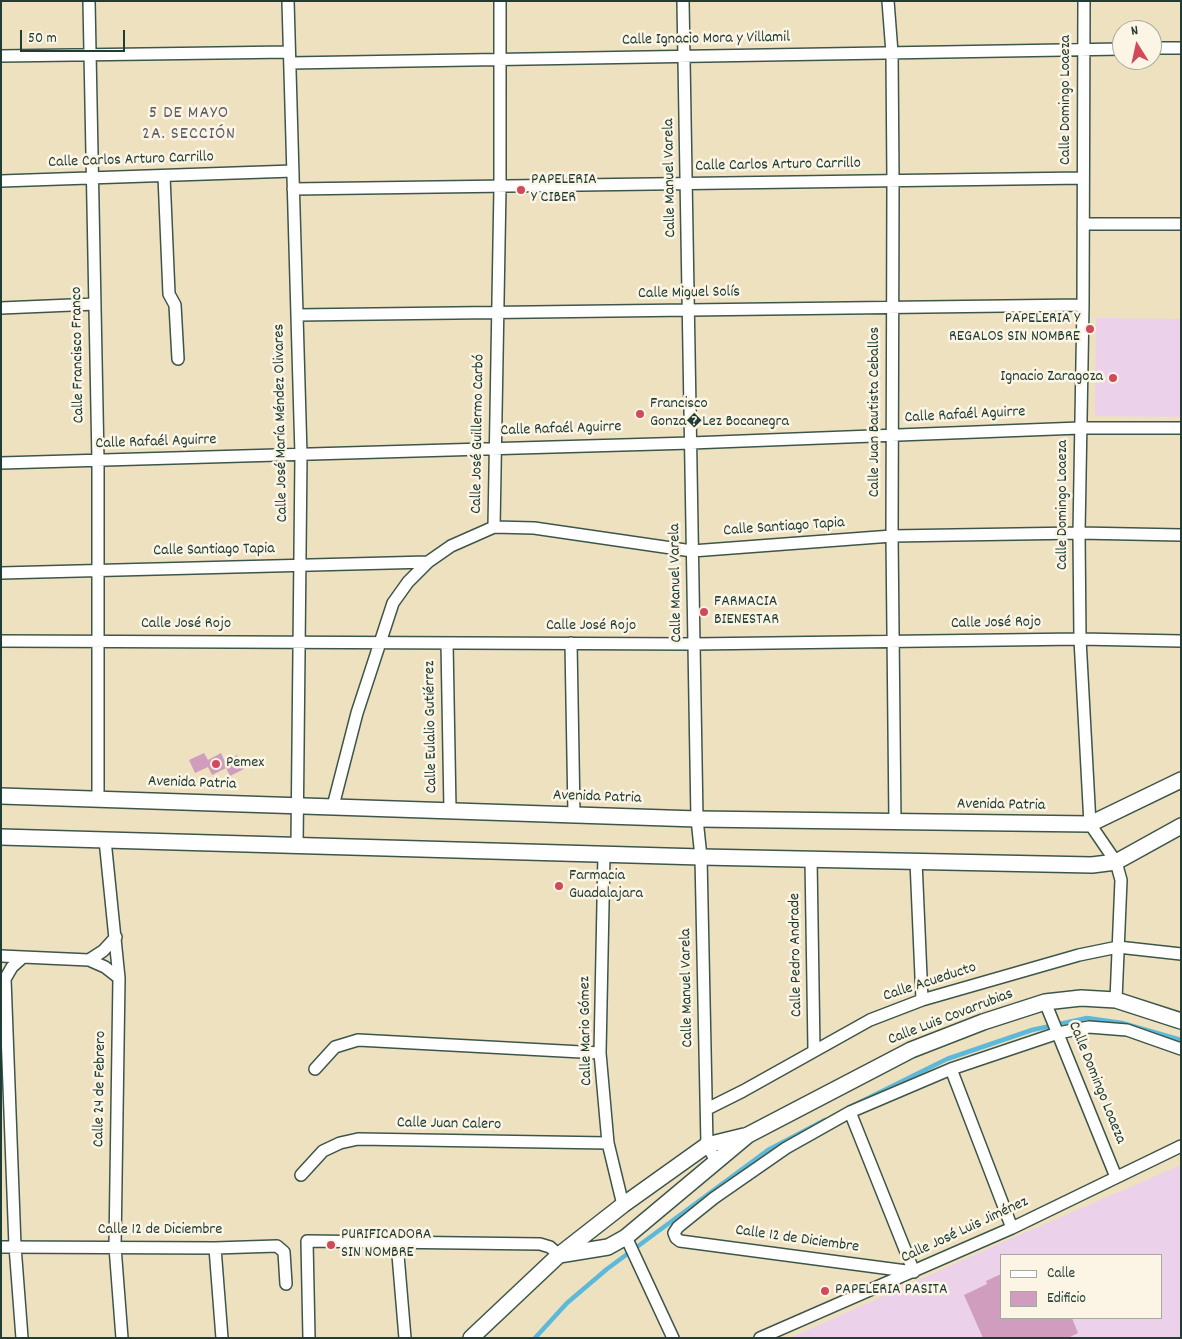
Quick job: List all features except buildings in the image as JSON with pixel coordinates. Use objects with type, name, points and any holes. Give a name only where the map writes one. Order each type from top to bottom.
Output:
[{"type":"street","name":"Calle Francisco Franco","points":[[89,1],[98,461],[98,798]]},
{"type":"street","name":"Calle José María Méndez Olivares","points":[[288,1],[301,455],[297,845]]},
{"type":"street","name":"Calle José Guillermo Carbó","points":[[334,806],[357,713],[393,603],[408,582],[428,562],[451,546],[494,527],[500,187],[500,1]]},
{"type":"street","name":"Calle Manuel Varela","points":[[683,1],[697,819],[700,857],[707,1145],[716,1161]]},
{"type":"street","name":"Calle Juan Bautista Ceballos","points":[[888,1],[892,53],[892,536],[895,822]]},
{"type":"street","name":"Calle Domingo Loaeza","points":[[1084,1],[1083,305],[1078,533],[1080,639],[1090,824]]},
{"type":"street","points":[[1162,48],[1181,48]]},
{"type":"street","name":"Calle Ignacio Mora y Villamil","points":[[1,56],[90,55],[500,60],[1112,49]]},
{"type":"street","name":"Calle Carlos Arturo Carrillo","points":[[1,181],[293,171]]},
{"type":"street","points":[[164,176],[169,294],[175,305],[178,359]]},
{"type":"street","name":"Calle Carlos Arturo Carrillo","points":[[293,189],[1083,178]]},
{"type":"street","points":[[1083,224],[1181,224]]},
{"type":"street","points":[[1,308],[95,304]]},
{"type":"street","name":"Calle Miguel Solís","points":[[297,316],[689,311],[892,306],[1083,305]]},
{"type":"street","name":"Calle Rafaél Aguirre","points":[[1,463],[691,443],[1080,428],[1181,428]]},
{"type":"street","name":"Calle Santiago Tapia","points":[[494,527],[534,528],[692,551],[892,536],[1078,533],[1181,535]]},
{"type":"street","name":"Calle Santiago Tapia","points":[[1,573],[98,569],[428,562]]},
{"type":"street","name":"Calle José Rojo","points":[[1,641],[694,644],[1080,639],[1181,641]]},
{"type":"street","name":"Calle Eulalio Gutiérrez","points":[[447,643],[450,810]]},
{"type":"street","points":[[571,643],[574,814]]},
{"type":"street","name":"Avenida Patria","points":[[1,796],[697,819],[1090,824],[1181,780]]},
{"type":"street","points":[[1090,824],[1116,862],[1120,880],[1116,1000]]},
{"type":"street","points":[[1,837],[700,857],[1092,865],[1116,862],[1181,826]]},
{"type":"street","name":"Calle 24 de Febrero","points":[[104,840],[119,978],[115,1247],[122,1338]]},
{"type":"street","name":"Calle Mario Gómez","points":[[604,854],[600,1053],[608,1143],[623,1206]]},
{"type":"street","name":"Calle Pedro Andrade","points":[[811,859],[814,1050]]},
{"type":"street","points":[[916,861],[922,1000]]},
{"type":"street","points":[[90,960],[116,937]]},
{"type":"street","name":"Calle Acueducto","points":[[707,1109],[870,1020],[922,1000],[1079,955],[1118,947],[1181,954]]},
{"type":"street","points":[[1,956],[90,960],[105,967],[119,978]]},
{"type":"street","points":[[22,958],[3,976],[15,1246],[22,1338]]},
{"type":"street","name":"Calle Luis Covarrubias","points":[[559,1255],[608,1247],[628,1241],[716,1161],[748,1135],[912,1050],[983,1022],[1048,1008],[1081,998],[1116,1000],[1181,1022]]},
{"type":"street","name":"Calle Domingo Loaeza","points":[[1048,1008],[1116,1177]]},
{"type":"street","points":[[914,1272],[850,1112],[951,1069],[1057,1030],[1089,1027],[1127,1030],[1181,1049]]},
{"type":"street","points":[[315,1069],[335,1047],[358,1040],[600,1053]]},
{"type":"street","points":[[951,1069],[1012,1228]]},
{"type":"street","name":"Calle 12 de Diciembre","points":[[850,1112],[786,1148],[714,1198],[678,1227],[674,1233],[680,1241],[914,1272]]},
{"type":"street","name":"Calle Luis Covarrubias","points":[[471,1338],[559,1255],[623,1206],[707,1145],[748,1135]]},
{"type":"street","name":"Calle Juan Calero","points":[[301,1175],[323,1151],[340,1143],[358,1139],[608,1143]]},
{"type":"street","name":"Calle José Luis Jiménez","points":[[760,1338],[1012,1228],[1181,1146]]},
{"type":"street","points":[[309,1338],[307,1241],[540,1244],[550,1248],[559,1255]]},
{"type":"street","points":[[628,1241],[673,1338]]},
{"type":"street","points":[[398,1243],[405,1338]]},
{"type":"street","name":"Calle 12 de Diciembre","points":[[1,1247],[215,1248],[277,1246],[282,1248],[284,1252],[286,1284]]},
{"type":"street","points":[[215,1248],[222,1338]]},
{"type":"shaded area","points":[[1096,318],[1181,319],[1181,417],[1095,416]]},
{"type":"shaded area","points":[[1181,1165],[1181,1338],[790,1338],[1012,1238]]},
{"type":"waterway","points":[[852,1106],[947,1059],[1032,1030],[1087,1018],[1122,1023],[1181,1040]]},
{"type":"waterway","points":[[535,1338],[567,1303],[607,1269],[768,1150],[825,1120]]},
{"type":"place","name":"PAPELERIA Y CIBER","points":[[521,190]]},
{"type":"place","name":"PAPELERIA Y REGALOS SIN NOMBRE","points":[[1090,329]]},
{"type":"place","name":"Ignacio Zaragoza","points":[[1113,378]]},
{"type":"place","name":"Francisco Gonza�Lez Bocanegra","points":[[640,414]]},
{"type":"place","name":"FARMACIA BIENESTAR","points":[[704,612]]},
{"type":"place","name":"Pemex","points":[[216,764]]},
{"type":"place","name":"Farmacia Guadalajara","points":[[559,886]]},
{"type":"place","name":"PURIFICADORA SIN NOMBRE","points":[[331,1245]]},
{"type":"place","name":"PAPELERIA PASITA","points":[[825,1291]]},
{"type":"district","name":"5 DE MAYO 2A. SECCIÓN","points":[[189,125]]}]
